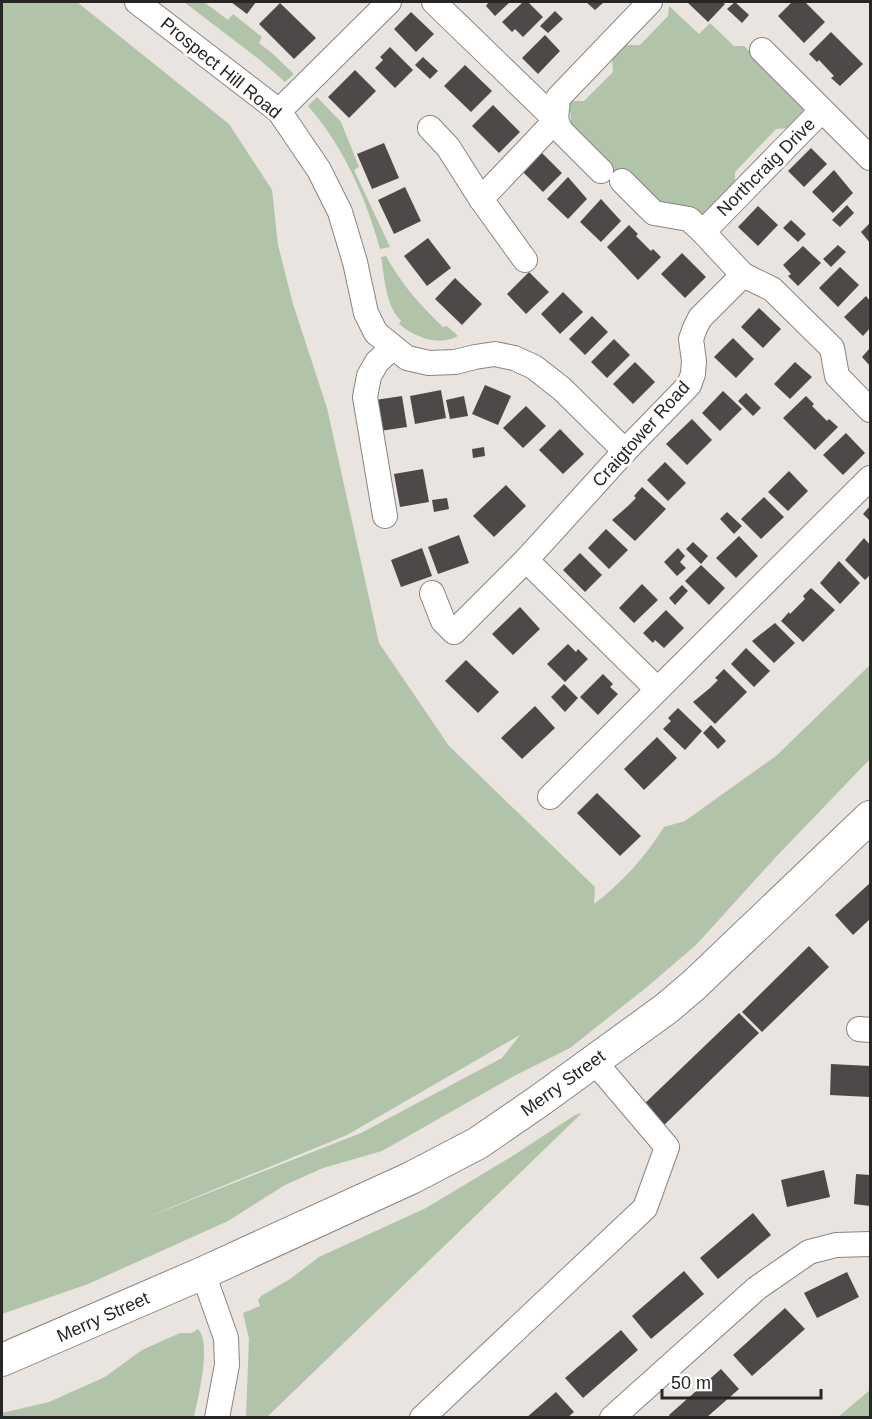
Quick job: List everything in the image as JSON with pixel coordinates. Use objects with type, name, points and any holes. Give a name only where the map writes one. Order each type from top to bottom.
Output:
[{"type":"main road","name":"Merry Street","points":[[2,1360],[203,1273],[411,1178],[478,1143],[667,1008],[870,817]]},
{"type":"street","name":"Prospect Hill Road","points":[[137,2],[279,111],[320,170],[340,212],[355,262],[367,316],[376,333],[392,348],[407,358],[429,363],[455,362],[495,354],[514,358],[534,367],[562,389],[625,451]]},
{"type":"street","points":[[434,2],[556,120],[561,131],[654,213],[689,219],[703,232]]},
{"type":"street","points":[[481,199],[556,120],[558,98],[650,2]]},
{"type":"street","points":[[279,111],[376,6]]},
{"type":"street","points":[[762,50],[822,110]]},
{"type":"street","name":"Northcraig Drive","points":[[743,275],[703,232],[822,110],[870,158]]},
{"type":"street","points":[[430,128],[447,147],[525,260]]},
{"type":"street","points":[[743,275],[772,289],[832,348],[837,376],[870,410]]},
{"type":"street","name":"Craigtower Road","points":[[432,593],[443,621],[454,632],[526,560],[625,451],[689,385],[693,374],[691,339],[694,328],[700,318],[743,275]]},
{"type":"street","points":[[385,516],[365,397],[369,376],[377,362],[392,348]]},
{"type":"street","points":[[550,797],[870,478]]},
{"type":"street","points":[[526,560],[657,689]]},
{"type":"street","points":[[422,1418],[645,1208],[668,1147],[594,1061]]},
{"type":"street","points":[[612,1418],[757,1288],[809,1252],[836,1245],[870,1244]]},
{"type":"street","points":[[203,1273],[226,1338],[227,1365],[217,1418]]},
{"type":"green space","points":[[2,2],[77,2],[229,124],[272,190],[278,245],[293,304],[327,408],[379,643],[449,746],[595,887],[594,904],[632,869],[664,827],[685,821],[776,756],[870,665],[870,759],[696,945],[570,1048],[514,1076],[382,1151],[323,1168],[285,1185],[228,1221],[88,1284],[2,1314]],"holes":[[[520,1035],[502,1058],[361,1133],[140,1220],[347,1135]]]},
{"type":"green space","points":[[184,2],[204,2],[228,20],[233,14],[262,37],[259,43],[294,74],[285,82]]},
{"type":"green space","points":[[669,6],[699,34],[710,23],[734,46],[744,46],[805,104],[807,113],[793,128],[776,129],[735,172],[735,187],[707,215],[697,214],[685,206],[654,204],[614,175],[565,125],[571,120],[569,101],[584,101],[613,72],[612,58],[625,45],[640,45],[668,16]]},
{"type":"green space","points":[[317,97],[341,122],[359,167],[354,170],[390,247],[380,249],[361,192],[343,156],[308,106]]},
{"type":"green space","points":[[386,256],[398,276],[419,302],[443,327],[447,326],[458,336],[443,341],[427,339],[399,324],[401,321],[392,307],[385,282],[381,257]]},
{"type":"green space","points":[[582,1113],[267,1417],[246,1417],[249,1339],[243,1313],[260,1306],[258,1300],[261,1296],[290,1279],[319,1257],[426,1208],[575,1115]]},
{"type":"green space","points":[[198,1329],[202,1336],[204,1358],[194,1417],[2,1417],[2,1413],[49,1402],[105,1377],[142,1350],[180,1333],[192,1333]]},
{"type":"green space","points":[[870,1390],[870,1417],[838,1417]]},
{"type":"building","points":[[231,2],[256,2],[247,14]]},
{"type":"building","points":[[486,2],[510,2],[495,16],[486,6],[488,3]]},
{"type":"building","points":[[523,2],[528,2],[543,17],[523,37],[515,29],[512,32],[502,22]]},
{"type":"building","points":[[586,2],[604,2],[595,10]]},
{"type":"building","points":[[687,2],[722,2],[725,4],[708,22]]},
{"type":"building","points":[[735,2],[749,15],[742,23],[727,9]]},
{"type":"building","points":[[792,2],[805,2],[825,22],[804,43],[778,16]]},
{"type":"building","points":[[280,3],[316,38],[294,59],[259,24]]},
{"type":"building","points":[[555,11],[563,19],[548,33],[540,26]]},
{"type":"building","points":[[411,12],[434,34],[416,52],[394,29]]},
{"type":"building","points":[[831,32],[863,64],[840,86],[831,78],[834,76],[819,60],[817,62],[809,54]]},
{"type":"building","points":[[545,35],[560,51],[538,74],[522,58]]},
{"type":"building","points":[[390,47],[413,70],[395,88],[375,68],[383,60],[380,57]]},
{"type":"building","points":[[423,57],[438,71],[430,79],[415,65]]},
{"type":"building","points":[[465,65],[492,91],[471,112],[444,86]]},
{"type":"building","points":[[355,70],[376,91],[349,118],[328,97]]},
{"type":"building","points":[[493,105],[520,132],[499,153],[472,126]]},
{"type":"building","points":[[384,143],[399,178],[372,189],[357,154]]},
{"type":"building","points":[[811,148],[827,164],[804,187],[788,171]]},
{"type":"building","points":[[542,153],[562,173],[543,192],[523,172]]},
{"type":"building","points":[[834,170],[853,193],[833,213],[812,192]]},
{"type":"building","points":[[568,177],[587,199],[568,219],[547,199]]},
{"type":"building","points":[[405,187],[421,221],[394,234],[378,200]]},
{"type":"building","points":[[601,199],[621,221],[601,242],[580,222]]},
{"type":"building","points":[[847,205],[854,213],[840,227],[832,220]]},
{"type":"building","points":[[758,206],[778,225],[758,246],[738,227]]},
{"type":"building","points":[[791,220],[806,234],[798,242],[783,228]]},
{"type":"building","points":[[870,223],[870,243],[861,232]]},
{"type":"building","points":[[629,225],[651,251],[653,249],[661,257],[638,280],[607,247]]},
{"type":"building","points":[[428,238],[451,268],[427,286],[404,256]]},
{"type":"building","points":[[838,245],[846,252],[831,267],[823,259]]},
{"type":"building","points":[[803,246],[821,263],[798,286],[788,276],[791,274],[783,265]]},
{"type":"building","points":[[682,253],[706,277],[685,298],[661,274]]},
{"type":"building","points":[[840,267],[859,285],[838,307],[819,288]]},
{"type":"building","points":[[529,272],[549,292],[526,314],[507,294]]},
{"type":"building","points":[[455,278],[482,304],[462,325],[435,299]]},
{"type":"building","points":[[563,292],[583,312],[560,334],[541,314]]},
{"type":"building","points":[[866,296],[870,301],[870,328],[863,336],[844,317]]},
{"type":"building","points":[[759,308],[781,329],[763,348],[741,327]]},
{"type":"building","points":[[592,316],[608,332],[585,355],[569,339]]},
{"type":"building","points":[[733,338],[754,359],[736,378],[714,357]]},
{"type":"building","points":[[614,339],[630,355],[607,378],[591,362]]},
{"type":"building","points":[[870,348],[870,366],[862,357]]},
{"type":"building","points":[[635,362],[655,382],[633,404],[613,384]]},
{"type":"building","points":[[795,362],[812,377],[790,399],[774,384]]},
{"type":"building","points":[[485,385],[511,396],[498,425],[472,414]]},
{"type":"building","points":[[441,390],[446,418],[415,424],[410,396]]},
{"type":"building","points":[[723,391],[742,409],[720,431],[702,413]]},
{"type":"building","points":[[746,393],[761,408],[753,416],[738,401]]},
{"type":"building","points":[[402,396],[407,427],[380,431],[375,400]]},
{"type":"building","points":[[464,396],[468,416],[450,419],[446,400]]},
{"type":"building","points":[[806,396],[814,404],[812,406],[827,421],[829,419],[838,427],[815,450],[783,418]]},
{"type":"building","points":[[526,406],[546,426],[523,448],[503,428]]},
{"type":"building","points":[[692,419],[712,440],[687,465],[666,444]]},
{"type":"building","points":[[560,429],[584,454],[563,474],[539,450]]},
{"type":"building","points":[[846,433],[865,453],[843,475],[823,455]]},
{"type":"building","points":[[484,447],[485,456],[473,458],[472,449]]},
{"type":"building","points":[[665,462],[686,483],[668,501],[647,480]]},
{"type":"building","points":[[423,469],[429,502],[400,507],[394,474]]},
{"type":"building","points":[[789,471],[808,491],[788,511],[768,492]]},
{"type":"building","points":[[506,485],[526,506],[494,537],[473,516]]},
{"type":"building","points":[[642,487],[666,509],[635,541],[612,520],[636,498],[634,496]]},
{"type":"building","points":[[764,497],[784,517],[761,539],[741,519]]},
{"type":"building","points":[[447,498],[449,509],[434,512],[432,500]]},
{"type":"building","points":[[870,506],[870,521],[863,514]]},
{"type":"building","points":[[727,512],[742,526],[734,534],[720,519]]},
{"type":"building","points":[[606,529],[628,550],[609,569],[588,548]]},
{"type":"building","points":[[459,535],[469,563],[438,574],[428,547]]},
{"type":"building","points":[[739,536],[758,556],[736,578],[716,558]]},
{"type":"building","points":[[864,538],[870,545],[870,575],[865,580],[845,560]]},
{"type":"building","points":[[693,542],[708,556],[701,564],[686,549]]},
{"type":"building","points":[[422,548],[432,576],[401,587],[391,560]]},
{"type":"building","points":[[678,548],[685,556],[680,562],[686,568],[677,576],[664,562]]},
{"type":"building","points":[[580,553],[602,575],[585,592],[563,570]]},
{"type":"building","points":[[839,561],[860,583],[840,604],[820,583]]},
{"type":"building","points":[[701,565],[725,588],[709,605],[685,581]]},
{"type":"building","points":[[642,584],[658,600],[634,623],[619,608]]},
{"type":"building","points":[[682,585],[688,591],[675,605],[669,598]]},
{"type":"building","points":[[811,588],[835,610],[803,642],[781,621],[805,599],[803,596]]},
{"type":"building","points":[[520,607],[540,629],[513,655],[492,634]]},
{"type":"building","points":[[666,610],[684,628],[664,648],[655,640],[653,643],[643,633]]},
{"type":"building","points":[[775,623],[795,643],[774,663],[752,641]]},
{"type":"building","points":[[568,644],[576,652],[578,649],[588,659],[565,682],[547,664]]},
{"type":"building","points":[[746,648],[770,671],[754,687],[731,664]]},
{"type":"building","points":[[466,660],[499,692],[478,713],[445,681]]},
{"type":"building","points":[[724,669],[747,692],[715,724],[693,702],[718,680],[715,678]]},
{"type":"building","points":[[603,674],[613,684],[610,687],[618,694],[598,715],[580,697]]},
{"type":"building","points":[[564,684],[578,698],[565,712],[551,697]]},
{"type":"building","points":[[535,706],[555,728],[522,759],[501,738]]},
{"type":"building","points":[[678,708],[702,731],[685,750],[663,729],[671,721],[668,718]]},
{"type":"building","points":[[711,725],[726,741],[718,749],[703,733]]},
{"type":"building","points":[[657,737],[677,758],[644,790],[624,769]]},
{"type":"building","points":[[597,793],[641,836],[620,856],[577,813]]},
{"type":"building","points":[[870,883],[870,919],[853,935],[835,915]]},
{"type":"building","points":[[809,946],[829,967],[762,1032],[742,1012]]},
{"type":"building","points":[[739,1013],[759,1033],[661,1128],[641,1107]]},
{"type":"building","points":[[831,1064],[870,1066],[870,1097],[830,1095]]},
{"type":"building","points":[[824,1170],[830,1197],[787,1207],[781,1180]]},
{"type":"building","points":[[856,1174],[870,1175],[870,1206],[854,1204]]},
{"type":"building","points":[[753,1213],[771,1235],[718,1279],[700,1258]]},
{"type":"building","points":[[684,1271],[704,1294],[651,1339],[632,1316]]},
{"type":"building","points":[[847,1272],[859,1297],[817,1318],[804,1293]]},
{"type":"building","points":[[785,1308],[805,1329],[752,1376],[733,1355]]},
{"type":"building","points":[[621,1330],[638,1350],[583,1398],[565,1378]]},
{"type":"building","points":[[721,1369],[739,1389],[706,1418],[671,1418],[669,1415]]},
{"type":"building","points":[[556,1392],[574,1412],[567,1418],[526,1418]]}]
